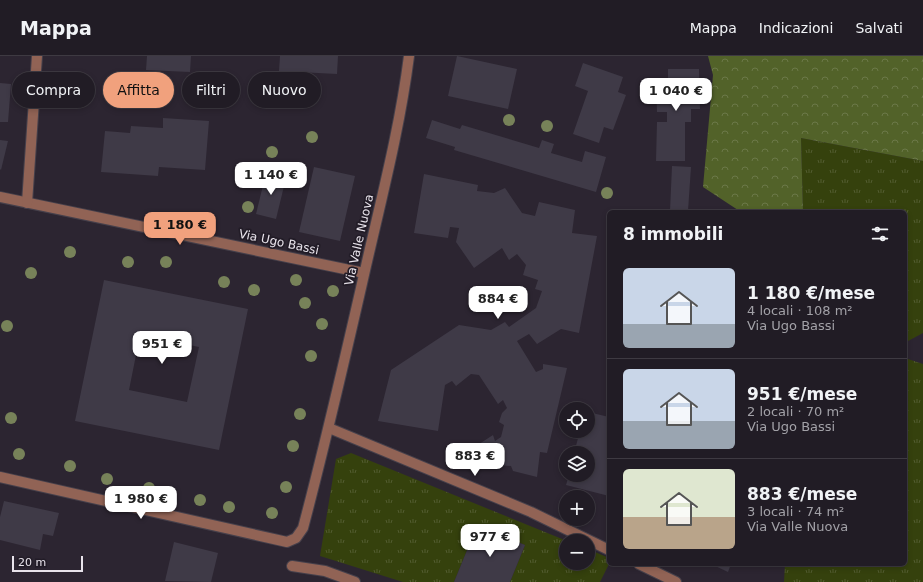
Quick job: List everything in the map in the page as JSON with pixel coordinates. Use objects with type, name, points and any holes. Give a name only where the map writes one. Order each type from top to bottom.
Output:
[{"type":"street","points":[[27,203],[37,56]]},
{"type":"street","name":"Via Valle Nuova","points":[[0,477],[286,542],[296,538],[303,528],[329,428],[403,99],[409,56]]},
{"type":"street","name":"Via Ugo Bassi","points":[[0,197],[364,273]]},
{"type":"street","points":[[329,428],[532,512],[607,549]]},
{"type":"street","points":[[292,566],[325,571],[355,582]]},
{"type":"street","points":[[642,566],[676,582]]},
{"type":"green space","points":[[708,56],[923,56],[923,161],[801,138],[803,210],[738,210],[703,187],[713,75]]},
{"type":"green space","points":[[801,138],[923,161],[923,333],[908,341],[908,359],[923,364],[923,582],[784,582],[785,566],[907,566],[907,210],[803,210]]},
{"type":"green space","points":[[351,453],[559,538],[559,570],[595,570],[595,552],[607,557],[608,566],[600,582],[510,582],[525,545],[477,526],[454,582],[403,582],[320,556],[336,459]]},
{"type":"building","points":[[147,56],[191,56],[190,72],[146,70]]},
{"type":"building","points":[[280,56],[338,56],[337,74],[279,71]]},
{"type":"building","points":[[457,56],[517,69],[508,109],[448,96]]},
{"type":"building","points":[[583,63],[623,77],[618,92],[626,95],[613,130],[604,127],[599,143],[573,134],[588,91],[575,86]]},
{"type":"building","points":[[668,69],[699,69],[700,109],[691,109],[691,122],[685,122],[685,161],[656,161],[657,122],[667,122],[667,112],[657,112],[656,84],[668,84]]},
{"type":"building","points":[[0,83],[11,84],[8,122],[0,122]]},
{"type":"building","points":[[163,118],[209,121],[205,170],[159,167],[158,176],[101,172],[105,131],[130,133],[131,126],[163,128]]},
{"type":"building","points":[[432,120],[460,129],[462,125],[539,148],[542,140],[554,144],[551,153],[582,162],[585,151],[606,157],[596,192],[454,150],[455,147],[426,138]]},
{"type":"building","points":[[0,140],[8,141],[1,170],[0,169]]},
{"type":"building","points":[[672,166],[691,167],[688,210],[670,210]]},
{"type":"building","points":[[314,167],[355,176],[340,241],[299,232]]},
{"type":"building","points":[[266,173],[286,178],[276,219],[256,214]]},
{"type":"building","points":[[424,174],[478,185],[477,191],[494,193],[505,188],[522,213],[535,216],[539,202],[575,210],[572,233],[597,236],[579,333],[561,329],[537,344],[529,334],[517,341],[536,372],[543,369],[543,364],[567,368],[547,453],[540,452],[537,477],[513,471],[511,466],[495,465],[492,459],[486,463],[476,446],[493,435],[495,441],[501,437],[504,425],[499,422],[502,413],[507,408],[503,400],[498,404],[479,375],[471,374],[456,386],[452,381],[445,385],[438,431],[378,421],[391,370],[459,325],[491,330],[505,322],[509,327],[536,308],[542,291],[535,289],[538,280],[523,275],[526,265],[517,254],[509,260],[502,248],[474,268],[456,242],[459,228],[450,227],[448,238],[414,233]]},
{"type":"building","points":[[104,280],[248,309],[219,450],[75,421]],"holes":[[[140,335],[199,347],[187,402],[129,390]]]},
{"type":"building","points":[[595,414],[607,417],[607,495],[595,492],[595,490],[586,490],[566,485],[567,482],[595,482],[595,446],[576,446],[578,438],[595,438]]},
{"type":"building","points":[[4,501],[59,513],[53,536],[43,534],[40,550],[0,540],[0,517]]},
{"type":"building","points":[[477,526],[525,545],[510,582],[454,582]]},
{"type":"building","points":[[174,542],[218,553],[211,582],[165,581]]},
{"type":"building","points":[[715,566],[730,566],[728,572]]}]
